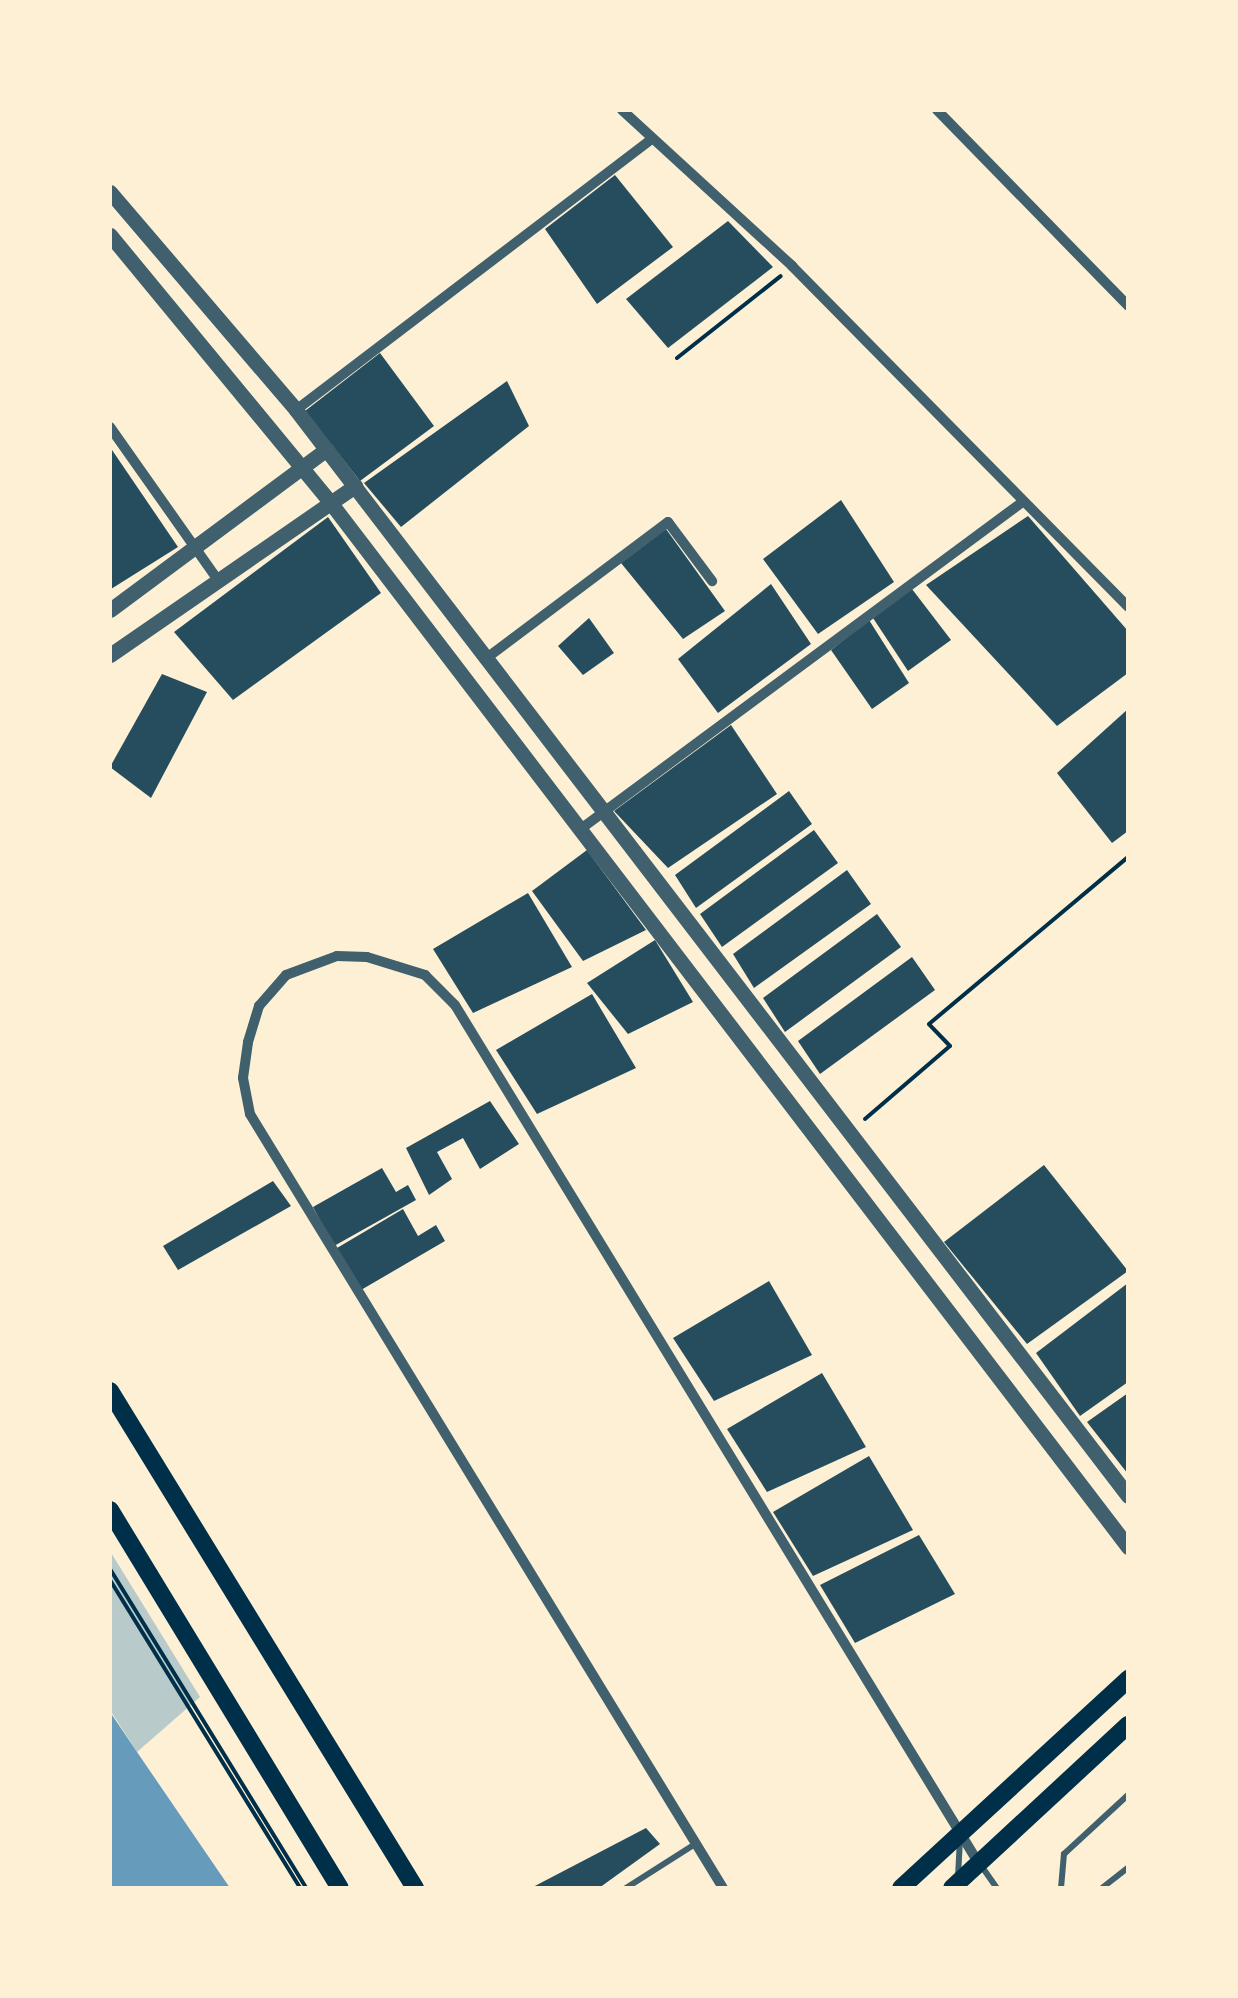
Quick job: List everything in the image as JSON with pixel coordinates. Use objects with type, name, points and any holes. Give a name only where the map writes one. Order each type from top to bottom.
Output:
[{"type":"main road","points":[[110,1391],[415,1888]]},
{"type":"main road","points":[[110,1510],[340,1888]]},
{"type":"main road","points":[[901,1888],[1128,1678]]},
{"type":"main road","points":[[956,1886],[1128,1726]]},
{"type":"street","points":[[622,110],[792,266],[1128,608]]},
{"type":"street","points":[[937,110],[1128,306]]},
{"type":"street","points":[[296,410],[652,138]]},
{"type":"street","points":[[110,192],[296,410],[1128,1496]]},
{"type":"street","points":[[110,236],[330,502],[1128,1547]]},
{"type":"street","points":[[110,427],[218,580]]},
{"type":"street","points":[[110,610],[326,450]]},
{"type":"street","points":[[110,655],[355,486]]},
{"type":"street","points":[[582,828],[1021,502]]},
{"type":"street","points":[[488,657],[668,522],[712,581]]},
{"type":"street","points":[[723,1888],[250,1114],[243,1078],[248,1042],[259,1006],[286,975],[337,956],[366,956],[425,975],[456,1005],[978,1862]]},
{"type":"lane","points":[[1061,1888],[1059,1865],[1072,1844],[1128,1795]]},
{"type":"lane","points":[[956,1886],[960,1833]]},
{"type":"lane","points":[[626,1888],[696,1844]]},
{"type":"lane","points":[[978,1862],[996,1888]]},
{"type":"lane","points":[[1102,1888],[1128,1868]]},
{"type":"path","points":[[677,358],[792,266]]},
{"type":"path","points":[[850,1132],[950,1046],[929,1024],[1128,857]]},
{"type":"path","points":[[110,1568],[303,1888]]},
{"type":"path","points":[[110,1580],[303,1888]]},
{"type":"shaded area","points":[[110,1551],[200,1697],[137,1752],[110,1710]]},
{"type":"water","points":[[110,1712],[137,1752],[230,1888],[110,1888]]},
{"type":"building","points":[[615,175],[673,247],[597,304],[545,229]]},
{"type":"building","points":[[728,221],[773,267],[668,348],[626,299]]},
{"type":"building","points":[[380,353],[434,426],[360,481],[305,411]]},
{"type":"building","points":[[507,381],[529,426],[401,527],[364,483]]},
{"type":"building","points":[[110,447],[178,547],[111,589],[110,587]]},
{"type":"building","points":[[841,500],[894,582],[818,634],[763,559]]},
{"type":"building","points":[[1028,516],[1128,631],[1128,673],[1057,726],[926,585]]},
{"type":"building","points":[[328,517],[381,593],[233,700],[174,632]]},
{"type":"building","points":[[666,529],[725,611],[683,639],[621,563]]},
{"type":"building","points":[[771,584],[811,644],[718,713],[678,659]]},
{"type":"building","points":[[912,589],[951,640],[908,671],[873,618]]},
{"type":"building","points":[[589,618],[614,653],[583,675],[558,646]]},
{"type":"building","points":[[869,620],[909,683],[872,709],[831,650]]},
{"type":"building","points":[[162,674],[207,692],[151,798],[110,767]]},
{"type":"building","points":[[1128,709],[1128,831],[1112,843],[1057,773]]},
{"type":"building","points":[[731,725],[777,794],[668,868],[614,811]]},
{"type":"building","points":[[789,791],[812,824],[696,908],[675,875]]},
{"type":"building","points":[[814,830],[838,863],[722,947],[700,914]]},
{"type":"building","points":[[587,850],[646,930],[583,961],[532,891]]},
{"type":"building","points":[[847,870],[871,904],[754,988],[733,954]]},
{"type":"building","points":[[528,893],[572,967],[473,1013],[433,949]]},
{"type":"building","points":[[877,914],[901,947],[785,1032],[763,998]]},
{"type":"building","points":[[655,940],[693,1002],[628,1034],[587,983]]},
{"type":"building","points":[[912,957],[935,990],[820,1074],[798,1041]]},
{"type":"building","points":[[592,994],[636,1068],[537,1114],[496,1050]]},
{"type":"building","points":[[490,1101],[519,1144],[480,1169],[463,1138],[437,1152],[452,1179],[429,1195],[406,1148]]},
{"type":"building","points":[[1044,1165],[1128,1271],[1027,1344],[944,1242]]},
{"type":"building","points":[[382,1168],[396,1192],[408,1185],[416,1200],[334,1246],[313,1207]]},
{"type":"building","points":[[273,1181],[291,1206],[178,1270],[163,1246]]},
{"type":"building","points":[[403,1209],[418,1236],[436,1225],[445,1241],[361,1290],[337,1248]]},
{"type":"building","points":[[769,1281],[812,1355],[714,1401],[673,1338]]},
{"type":"building","points":[[1128,1283],[1128,1382],[1080,1416],[1036,1353]]},
{"type":"building","points":[[822,1373],[866,1447],[767,1492],[727,1429]]},
{"type":"building","points":[[1128,1393],[1128,1474],[1087,1422]]},
{"type":"building","points":[[869,1456],[913,1530],[813,1576],[773,1512]]},
{"type":"building","points":[[919,1535],[955,1594],[855,1643],[820,1585]]},
{"type":"building","points":[[646,1828],[660,1844],[599,1888],[531,1888]]}]
